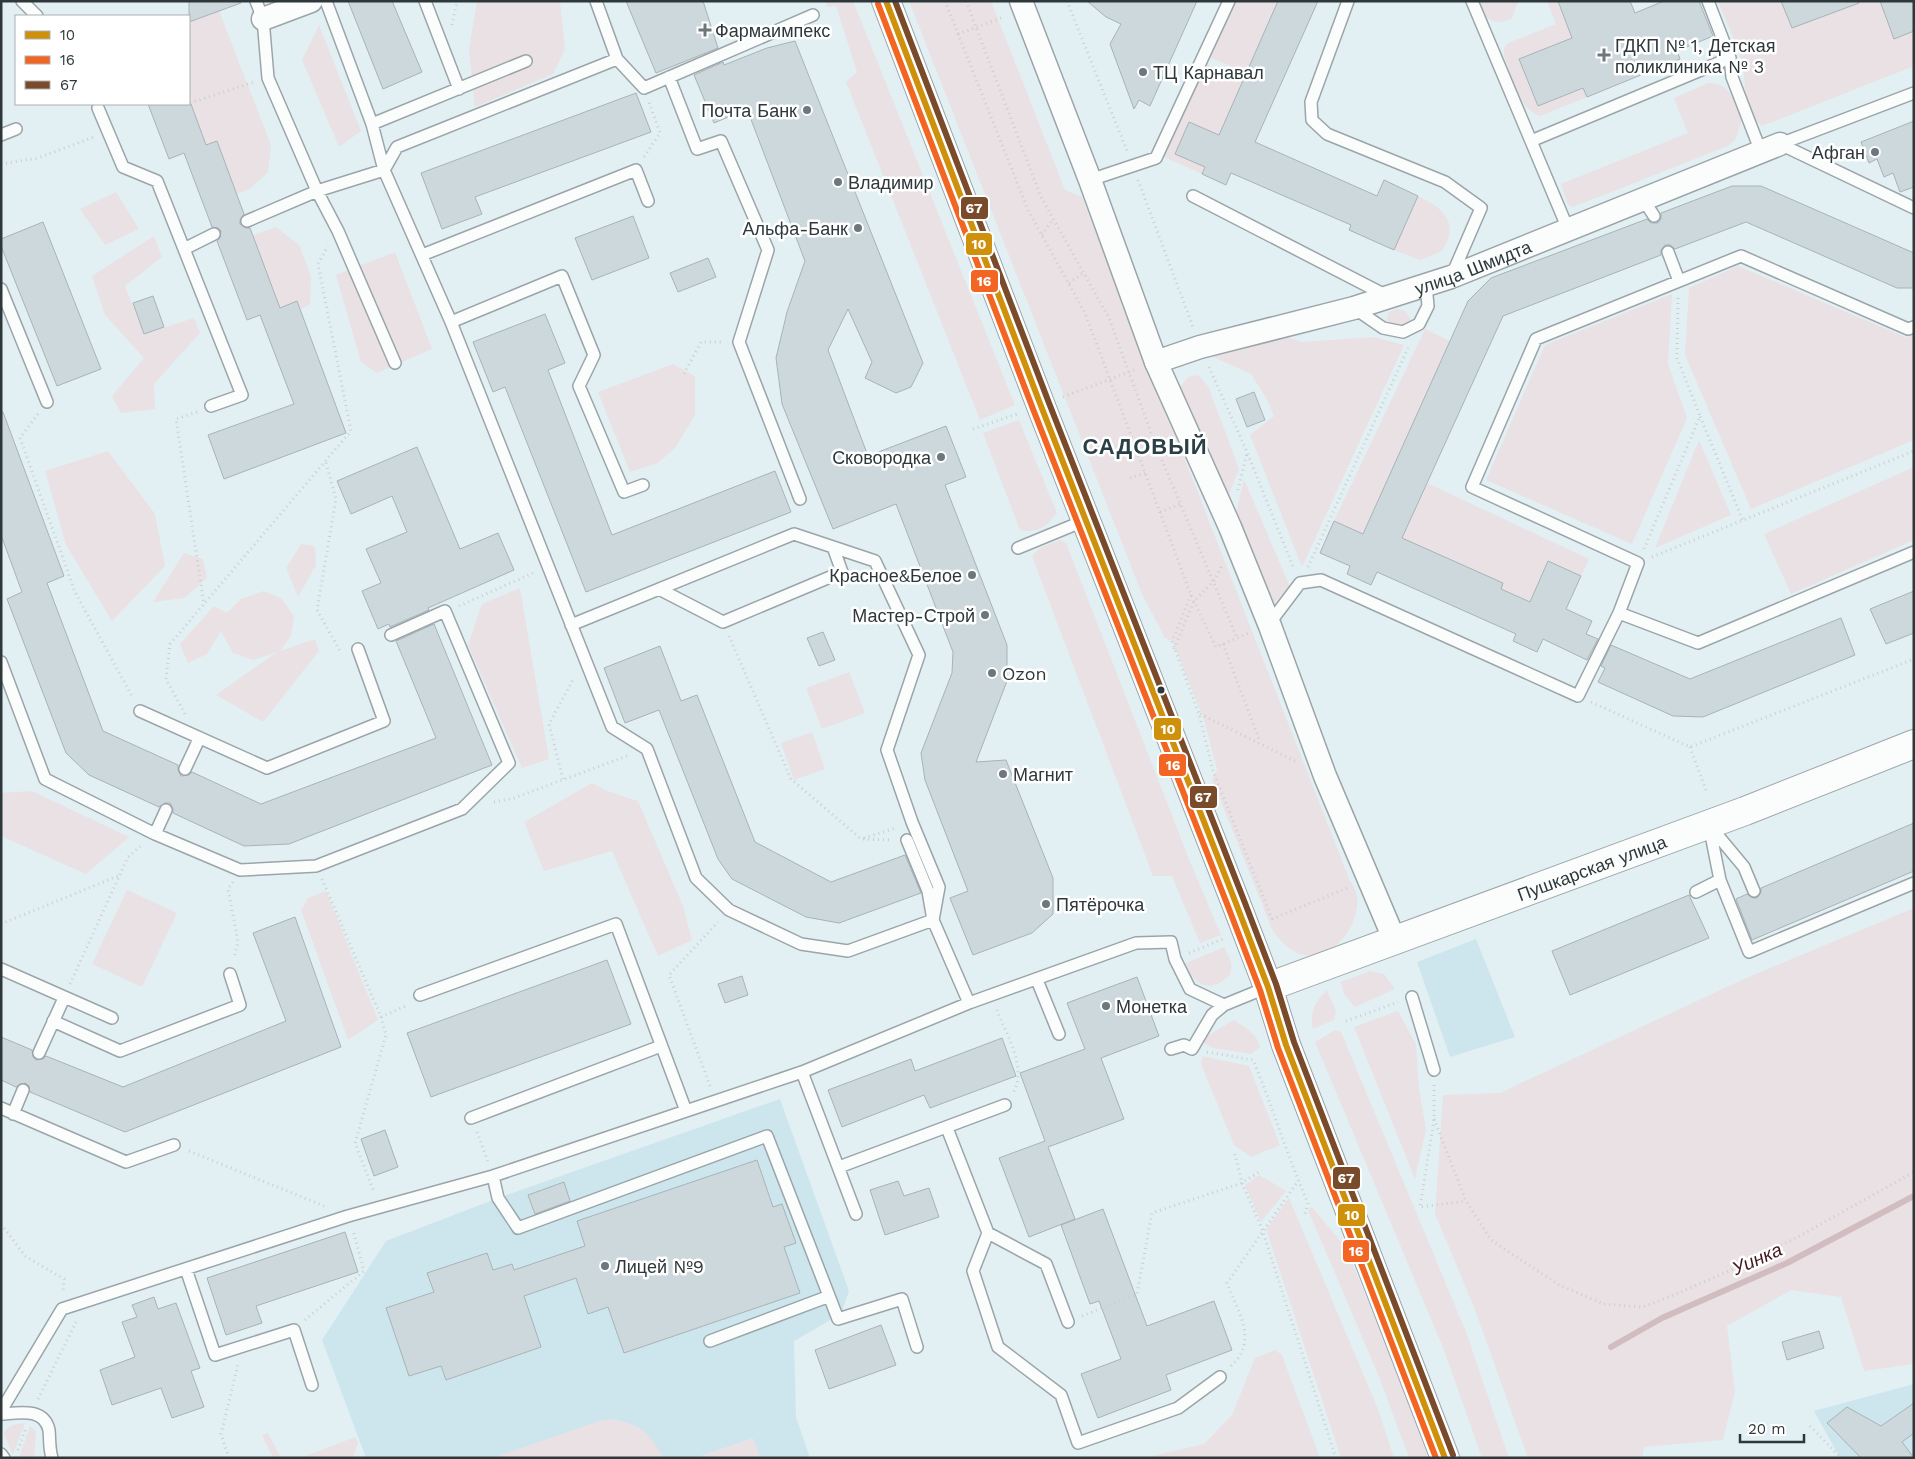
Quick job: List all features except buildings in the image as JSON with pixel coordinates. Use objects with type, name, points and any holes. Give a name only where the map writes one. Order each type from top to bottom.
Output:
[{"type":"main road","points":[[886,1],[1268,987],[1286,1045],[1445,1458]]},
{"type":"main road","name":"Пушкарская улица","points":[[1268,987],[1709,825],[1914,744]]},
{"type":"street","points":[[260,10],[312,1]]},
{"type":"street","points":[[1021,1],[1090,180],[1156,362],[1230,527],[1269,624],[1324,776],[1395,941]]},
{"type":"street","name":"улица Шмидта","points":[[1156,362],[1200,347],[1354,308],[1450,277],[1568,229],[1649,207],[1771,148]]},
{"type":"lane","points":[[22,1],[36,15]]},
{"type":"lane","points":[[326,1],[372,124],[384,170],[451,322],[612,727],[646,749],[696,878],[729,910],[800,944],[848,951],[933,920]]},
{"type":"lane","points":[[425,1],[458,89]]},
{"type":"lane","points":[[596,1],[617,59],[644,88],[813,15]]},
{"type":"lane","points":[[1090,180],[1156,158],[1229,1]]},
{"type":"lane","points":[[1348,1],[1311,102],[1312,120],[1327,134],[1445,182],[1481,208],[1450,277]]},
{"type":"lane","points":[[1472,1],[1568,229]]},
{"type":"lane","points":[[1708,1],[1730,58],[1732,77],[1771,148],[1914,208]]},
{"type":"lane","points":[[260,10],[268,78],[317,191],[338,231],[395,363]]},
{"type":"lane","points":[[1531,142],[1730,58]]},
{"type":"lane","points":[[247,221],[317,191],[384,170],[398,146],[617,59]]},
{"type":"lane","points":[[372,124],[526,61]]},
{"type":"lane","points":[[669,77],[697,149],[721,141],[768,250],[739,342],[800,499]]},
{"type":"lane","points":[[1771,148],[1914,93]]},
{"type":"lane","points":[[98,108],[123,167],[157,181],[242,395],[211,406]]},
{"type":"lane","points":[[1,135],[16,129]]},
{"type":"lane","points":[[422,255],[636,170],[648,201]]},
{"type":"lane","points":[[1193,196],[1389,297]]},
{"type":"lane","points":[[184,250],[214,234]]},
{"type":"lane","points":[[1668,252],[1679,281]]},
{"type":"lane","points":[[1269,624],[1300,583],[1321,580],[1578,696],[1619,613],[1638,563],[1472,487],[1536,340],[1741,256],[1908,329],[1914,326]]},
{"type":"lane","points":[[451,322],[562,276],[594,355],[579,386],[624,492],[643,485]]},
{"type":"lane","points":[[1354,308],[1382,328],[1403,332],[1419,324],[1428,306],[1426,285]]},
{"type":"lane","points":[[1,288],[47,402]]},
{"type":"lane","points":[[1018,548],[1086,520]]},
{"type":"lane","points":[[571,625],[794,534],[874,561],[919,655],[887,750],[912,822],[939,887],[933,920]]},
{"type":"lane","points":[[659,589],[723,622],[842,572],[833,547]]},
{"type":"lane","points":[[1619,613],[1698,643],[1914,552]]},
{"type":"lane","points":[[1,662],[45,779],[156,834],[240,870],[316,866],[462,809],[509,763],[445,611],[391,635]]},
{"type":"lane","points":[[140,711],[267,768],[384,721],[358,649]]},
{"type":"lane","points":[[185,769],[199,739]]},
{"type":"lane","points":[[156,834],[166,810]]},
{"type":"lane","points":[[1709,825],[1720,880],[1749,952],[1914,883]]},
{"type":"lane","points":[[1709,825],[1744,867],[1754,891]]},
{"type":"lane","points":[[907,840],[928,891],[933,920],[969,1003]]},
{"type":"lane","points":[[1696,892],[1720,880]]},
{"type":"lane","points":[[420,995],[616,924],[686,1111]]},
{"type":"lane","points":[[1,1412],[62,1309],[348,1216],[493,1176],[802,1072],[969,1003],[1136,943],[1170,942],[1175,959],[1190,990],[1224,1005]]},
{"type":"lane","points":[[1,968],[112,1018]]},
{"type":"lane","points":[[53,1022],[120,1051],[240,1005],[230,974]]},
{"type":"lane","points":[[1037,980],[1059,1034]]},
{"type":"lane","points":[[1171,1049],[1184,1045],[1192,1049],[1212,1015],[1224,1005],[1268,987]]},
{"type":"lane","points":[[1412,997],[1434,1070]]},
{"type":"lane","points":[[39,1053],[64,998]]},
{"type":"lane","points":[[472,1118],[662,1046]]},
{"type":"lane","points":[[802,1072],[856,1214]]},
{"type":"lane","points":[[13,1114],[23,1090]]},
{"type":"lane","points":[[839,1167],[1005,1105]]},
{"type":"lane","points":[[1,1108],[126,1162],[174,1145]]},
{"type":"lane","points":[[947,1128],[988,1233],[1046,1264],[1068,1322]]},
{"type":"lane","points":[[493,1176],[498,1198],[518,1228],[767,1136],[827,1297],[838,1319],[902,1299],[917,1347]]},
{"type":"lane","points":[[988,1233],[974,1271],[998,1346],[1061,1395],[1078,1443],[1178,1408],[1220,1377]]},
{"type":"lane","points":[[186,1269],[215,1355],[294,1330],[312,1385]]},
{"type":"lane","points":[[710,1340],[827,1297]]},
{"type":"lane","points":[[1,1412],[31,1412],[42,1418],[48,1428],[49,1450],[52,1458]]},
{"type":"lane","points":[[1,1454],[4,1458]]},
{"type":"path","points":[[945,1],[1028,210],[1085,313],[1191,595],[1216,647],[1269,624]]},
{"type":"path","points":[[966,1],[1041,197],[1109,318],[1156,446],[1236,638]]},
{"type":"path","points":[[1067,1],[1133,166],[1200,347],[1247,452],[1300,583]]},
{"type":"path","points":[[190,103],[268,78]]},
{"type":"path","points":[[636,170],[660,133],[644,88]]},
{"type":"path","points":[[1,164],[38,158],[108,132]]},
{"type":"path","points":[[1042,235],[1053,219]]},
{"type":"path","points":[[199,739],[166,679],[170,644],[351,432],[318,264],[338,231]]},
{"type":"path","points":[[1069,284],[1084,273]]},
{"type":"path","points":[[1679,281],[1677,358],[1742,521]]},
{"type":"path","points":[[1300,583],[1419,324]]},
{"type":"path","points":[[684,374],[701,342],[739,342]]},
{"type":"path","points":[[1063,398],[1156,362]]},
{"type":"path","points":[[47,402],[20,438],[74,592],[140,711]]},
{"type":"path","points":[[204,605],[176,419],[211,406]]},
{"type":"path","points":[[974,429],[1017,414]]},
{"type":"path","points":[[1638,563],[1700,416]]},
{"type":"path","points":[[1118,447],[1132,441]]},
{"type":"path","points":[[1638,563],[1914,451]]},
{"type":"path","points":[[326,463],[336,499],[318,610],[340,651],[358,649]]},
{"type":"path","points":[[1130,478],[1144,474]]},
{"type":"path","points":[[1160,512],[1181,504]]},
{"type":"path","points":[[445,611],[548,567]]},
{"type":"path","points":[[1191,595],[1172,641],[1199,714],[1213,771],[1270,920],[1369,880]]},
{"type":"path","points":[[1174,648],[1194,601]]},
{"type":"path","points":[[723,622],[791,779],[861,839],[907,840]]},
{"type":"path","points":[[1223,644],[1260,743]]},
{"type":"path","points":[[563,779],[549,724],[584,659]]},
{"type":"path","points":[[1690,747],[1914,659]]},
{"type":"path","points":[[1578,696],[1690,747],[1707,793]]},
{"type":"path","points":[[1199,714],[1324,776]]},
{"type":"path","points":[[462,809],[514,798],[646,749]]},
{"type":"path","points":[[861,839],[912,822]]},
{"type":"path","points":[[64,998],[128,857],[156,834]]},
{"type":"path","points":[[316,866],[381,1017],[386,1034],[356,1143],[379,1207]]},
{"type":"path","points":[[230,974],[238,942],[228,889],[240,870]]},
{"type":"path","points":[[1,924],[119,876]]},
{"type":"path","points":[[716,1101],[669,974],[729,910]]},
{"type":"path","points":[[992,995],[1018,1065],[1019,1084],[1005,1105]]},
{"type":"path","points":[[1346,1021],[1412,997]]},
{"type":"path","points":[[381,1017],[405,1008]]},
{"type":"path","points":[[1192,1049],[1253,1060],[1274,1110],[1298,1181],[1308,1203],[1304,1217]]},
{"type":"path","points":[[1434,1070],[1434,1119],[1420,1207],[1466,1201]]},
{"type":"path","points":[[472,1118],[493,1176]]},
{"type":"path","points":[[1434,1119],[1466,1201],[1491,1240],[1559,1285],[1604,1304],[1643,1307],[1745,1264],[1914,1172]]},
{"type":"path","points":[[174,1145],[348,1216],[364,1271],[294,1330]]},
{"type":"path","points":[[1235,1154],[1242,1183],[1262,1229],[1336,1458]]},
{"type":"path","points":[[1068,1322],[1137,1294],[1152,1213],[1242,1183],[1259,1172]]},
{"type":"path","points":[[1220,1377],[1240,1358],[1247,1337],[1227,1283],[1262,1229],[1298,1181]]},
{"type":"path","points":[[1,1224],[25,1256],[64,1279],[62,1309]]},
{"type":"path","points":[[229,1458],[221,1434],[242,1346]]},
{"type":"path","points":[[1810,1426],[1841,1458]]},
{"type":"shaded area","points":[[477,1],[560,1],[565,49],[553,74],[475,107],[469,49]]},
{"type":"shaded area","points":[[825,1],[853,1],[1015,405],[980,420],[846,82],[857,72],[836,6],[827,7]]},
{"type":"shaded area","points":[[909,1],[991,1],[1065,190],[1082,197],[1357,895],[1356,912],[1350,929],[1338,943],[1324,953],[1307,955],[1289,948],[1272,929],[1212,779],[1217,770],[1204,720],[1173,642],[1165,638],[1142,594]]},
{"type":"shaded area","points":[[1231,1],[1278,1],[1246,73],[1207,56]]},
{"type":"shaded area","points":[[1477,1],[1518,2],[1512,18],[1494,22],[1486,17]]},
{"type":"shaded area","points":[[1547,1],[1558,1],[1576,47],[1565,41],[1519,59],[1538,106],[1583,88],[1587,97],[1540,116],[1526,106],[1516,90],[1504,56],[1504,48],[1508,43],[1556,24]]},
{"type":"shaded area","points":[[1718,1],[1781,1],[1792,28],[1862,1],[1880,1],[1894,38],[1914,31],[1914,66],[1762,126],[1750,110],[1747,102],[1743,64]]},
{"type":"shaded area","points":[[219,11],[271,145],[268,172],[250,189],[237,194],[217,141],[206,145],[190,101],[190,22]]},
{"type":"shaded area","points":[[319,25],[361,131],[339,147],[302,60]]},
{"type":"shaded area","points":[[1203,63],[1243,80],[1219,135],[1175,154],[1205,167],[1202,174],[1164,157]]},
{"type":"shaded area","points":[[1708,83],[1722,86],[1731,94],[1734,100],[1742,120],[1735,140],[1728,146],[1573,207],[1568,205],[1561,184],[1688,133],[1674,98]]},
{"type":"shaded area","points":[[116,192],[139,229],[105,245],[80,209]]},
{"type":"shaded area","points":[[1418,196],[1442,211],[1449,224],[1450,232],[1442,251],[1420,260],[1394,250]]},
{"type":"shaded area","points":[[276,227],[299,245],[311,276],[310,304],[300,310],[297,301],[280,308],[253,235]]},
{"type":"shaded area","points":[[154,236],[162,257],[125,286],[144,334],[194,318],[200,333],[154,384],[155,409],[121,413],[112,396],[144,358],[105,315],[92,276]]},
{"type":"shaded area","points":[[395,252],[432,349],[377,373],[361,362],[336,275]]},
{"type":"shaded area","points":[[1738,266],[1905,337],[1914,334],[1914,440],[1751,509],[1685,355],[1689,288]]},
{"type":"shaded area","points":[[1672,294],[1668,364],[1687,418],[1632,544],[1486,480],[1545,345]]},
{"type":"shaded area","points":[[1397,309],[1405,311],[1410,318],[1408,330],[1385,323],[1389,312]]},
{"type":"shaded area","points":[[1425,329],[1450,341],[1363,534],[1334,521]]},
{"type":"shaded area","points":[[1282,335],[1301,342],[1374,337],[1404,345],[1302,567],[1250,435],[1274,416],[1266,398],[1251,374],[1209,355]]},
{"type":"shaded area","points":[[673,364],[695,376],[695,415],[675,448],[658,463],[630,472],[598,392]]},
{"type":"shaded area","points":[[1198,375],[1208,386],[1239,469],[1226,502],[1179,388],[1188,377]]},
{"type":"shaded area","points":[[1019,420],[1057,513],[1042,528],[1032,531],[1020,530],[983,433]]},
{"type":"shaded area","points":[[1699,440],[1731,515],[1655,548]]},
{"type":"shaded area","points":[[108,451],[155,514],[165,566],[112,621],[66,545],[45,471]]},
{"type":"shaded area","points":[[1914,467],[1914,540],[1791,594],[1764,534]]},
{"type":"shaded area","points":[[1244,479],[1290,587],[1268,609],[1234,522]]},
{"type":"shaded area","points":[[1427,483],[1589,559],[1581,576],[1548,561],[1530,602],[1501,589],[1503,583],[1428,550],[1401,542]]},
{"type":"shaded area","points":[[1060,540],[1066,543],[1189,859],[1221,935],[1200,943],[1172,876],[1153,876],[1032,556],[1040,548]]},
{"type":"shaded area","points":[[301,544],[315,546],[316,565],[298,597],[286,568]]},
{"type":"shaded area","points":[[184,553],[203,559],[207,578],[184,598],[153,602]]},
{"type":"shaded area","points":[[520,588],[549,759],[522,768],[468,645],[482,604]]},
{"type":"shaded area","points":[[264,591],[282,599],[294,616],[291,636],[280,651],[315,639],[319,651],[263,722],[216,695],[277,652],[253,660],[233,653],[221,631],[207,654],[188,663],[180,644],[214,606],[227,613],[241,599]]},
{"type":"shaded area","points":[[849,672],[865,713],[822,729],[806,688]]},
{"type":"shaded area","points":[[812,732],[825,769],[794,780],[781,743]]},
{"type":"shaded area","points":[[592,783],[607,791],[638,801],[683,906],[692,940],[658,956],[612,851],[544,871],[524,822]]},
{"type":"shaded area","points":[[32,791],[129,837],[86,874],[1,836],[1,793]]},
{"type":"shaded area","points":[[127,890],[177,913],[142,987],[92,964]]},
{"type":"shaded area","points":[[326,891],[378,1020],[348,1040],[301,910],[308,898]]},
{"type":"shaded area","points":[[1914,908],[1914,1364],[1864,1371],[1841,1297],[1791,1290],[1727,1326],[1735,1392],[1723,1440],[1644,1447],[1642,1458],[1528,1458],[1474,1307],[1435,1214],[1443,1095],[1500,1093],[1744,979]]},
{"type":"shaded area","points":[[1476,939],[1515,1037],[1450,1057],[1417,962]]},
{"type":"shaded area","points":[[1224,947],[1231,964],[1229,976],[1215,985],[1209,986],[1199,983],[1191,975],[1186,963]]},
{"type":"shaded area","points":[[1370,971],[1384,974],[1395,989],[1355,1007],[1344,994],[1341,982]]},
{"type":"shaded area","points":[[1327,990],[1336,1011],[1334,1020],[1313,1029],[1312,1018],[1314,1008],[1319,998]]},
{"type":"shaded area","points":[[1398,1011],[1416,1044],[1419,1089],[1426,1129],[1415,1179],[1354,1027]]},
{"type":"shaded area","points":[[1234,1020],[1250,1031],[1259,1042],[1260,1047],[1251,1054],[1213,1048],[1202,1042],[1204,1038]]},
{"type":"shaded area","points":[[1335,1030],[1341,1032],[1466,1332],[1509,1458],[1482,1458],[1444,1350],[1315,1042]]},
{"type":"shaded area","points":[[1202,1056],[1249,1066],[1280,1145],[1251,1157],[1234,1145],[1201,1064]]},
{"type":"shaded area","name":"Лицей №9","points":[[780,1099],[849,1291],[841,1314],[794,1341],[796,1417],[810,1458],[366,1458],[322,1340],[386,1241],[498,1198]]},
{"type":"shaded area","points":[[1259,1175],[1286,1191],[1261,1222],[1245,1185]]},
{"type":"shaded area","points":[[1289,1198],[1378,1409],[1394,1458],[1341,1458],[1266,1229]]},
{"type":"shaded area","points":[[1312,1207],[1346,1248],[1406,1393],[1428,1458],[1409,1458],[1380,1379],[1308,1210]]},
{"type":"shaded area","points":[[1275,1350],[1282,1355],[1320,1458],[1144,1458],[1204,1444],[1232,1415],[1255,1358]]},
{"type":"shaded area","points":[[1914,1384],[1914,1458],[1840,1458],[1814,1411]]},
{"type":"shaded area","points":[[614,1419],[644,1431],[664,1458],[493,1458],[599,1421]]},
{"type":"shaded area","points":[[25,1423],[13,1455],[4,1434],[5,1431],[15,1425]]},
{"type":"shaded area","points":[[30,1426],[36,1432],[34,1458],[19,1458]]},
{"type":"shaded area","points":[[268,1433],[281,1458],[273,1458],[262,1435]]},
{"type":"shaded area","points":[[355,1437],[358,1443],[353,1458],[301,1458]]},
{"type":"shaded area","points":[[753,1438],[760,1458],[694,1458]]},
{"type":"waterway","name":"Уинка","points":[[1611,1347],[1662,1318],[1787,1263],[1914,1196]]},
{"type":"transit line","name":"10","points":[[886,1],[1041,406],[1237,906],[1268,987],[1286,1045],[1445,1458]]},
{"type":"transit line","name":"67","points":[[895,1],[1049,403],[1245,903],[1276,984],[1294,1042],[1453,1455]]},
{"type":"transit line","name":"16","points":[[878,4],[1033,409],[1229,909],[1260,990],[1278,1048],[1436,1458]]},
{"type":"place","name":"Фармаимпекс","points":[[705,30]]},
{"type":"place","name":"ГДКП № 1, Детская поликлиника № 3","points":[[1604,55]]},
{"type":"place","name":"ТЦ Карнавал","points":[[1143,72]]},
{"type":"place","name":"Почта Банк","points":[[807,110]]},
{"type":"place","name":"Афган","points":[[1875,152]]},
{"type":"place","name":"Владимир","points":[[838,182]]},
{"type":"place","name":"Альфа-Банк","points":[[858,228]]},
{"type":"place","name":"Сковородка","points":[[941,457]]},
{"type":"place","name":"Красное&Белое","points":[[972,575]]},
{"type":"place","name":"Мастер-Строй","points":[[985,615]]},
{"type":"place","name":"Ozon","points":[[992,673]]},
{"type":"place","name":"Магнит","points":[[1003,774]]},
{"type":"place","name":"Пятёрочка","points":[[1046,904]]},
{"type":"place","name":"Монетка","points":[[1106,1006]]},
{"type":"place","name":"Лицей №9","points":[[605,1266]]},
{"type":"district","name":"САДОВЫЙ","points":[[1145,446]]}]
